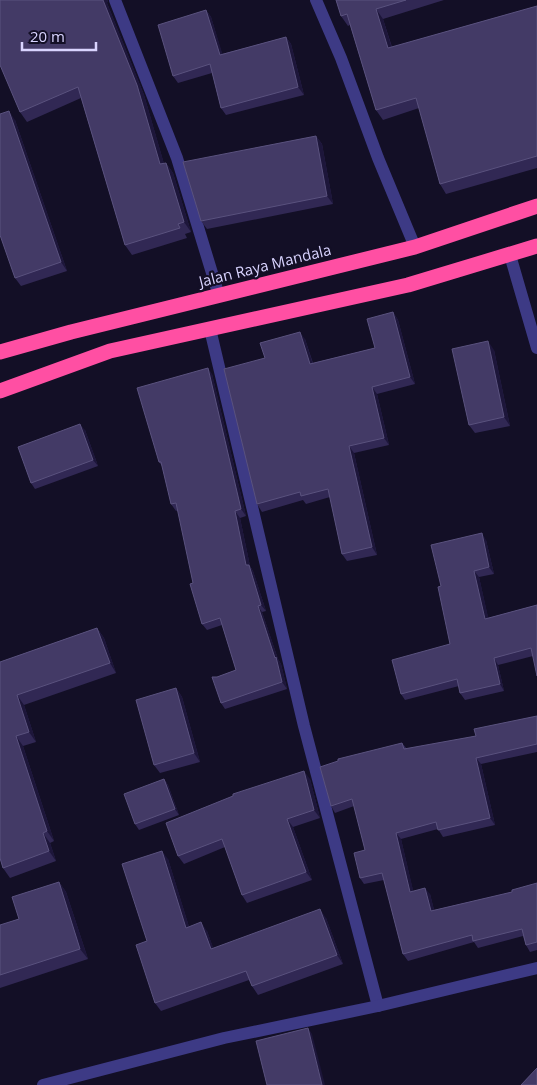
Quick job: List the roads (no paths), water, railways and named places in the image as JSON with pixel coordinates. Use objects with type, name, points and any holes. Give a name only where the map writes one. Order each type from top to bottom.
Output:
[{"type":"highway","name":"Jalan Raya Mandala","points":[[0,352],[71,332],[415,247],[537,206]]},
{"type":"highway","points":[[0,390],[110,352],[408,285],[537,246]]},
{"type":"street","points":[[115,0],[178,158],[219,296]]},
{"type":"street","points":[[316,0],[341,58],[378,158],[415,247]]},
{"type":"street","points":[[510,255],[537,348]]},
{"type":"street","points":[[210,329],[304,726],[378,1006]]},
{"type":"street","points":[[43,1085],[224,1038],[311,1018],[378,1006],[537,968]]}]
